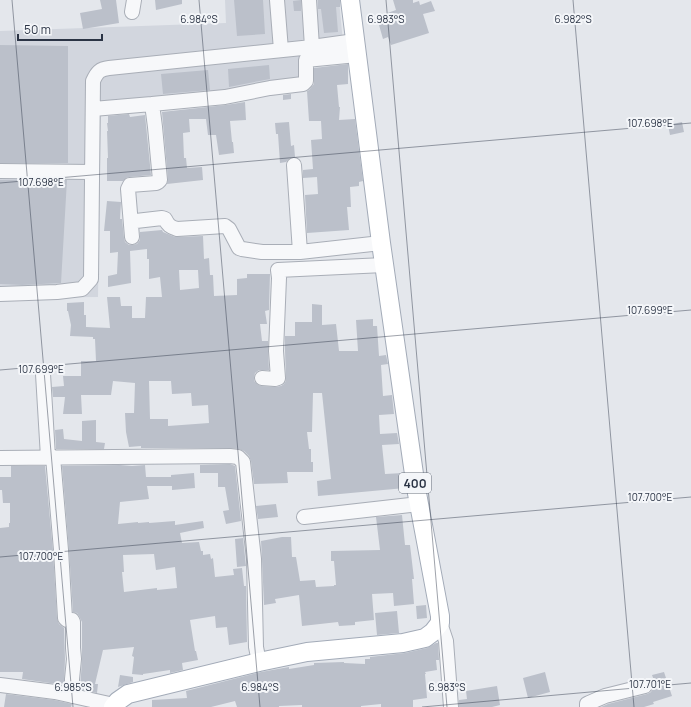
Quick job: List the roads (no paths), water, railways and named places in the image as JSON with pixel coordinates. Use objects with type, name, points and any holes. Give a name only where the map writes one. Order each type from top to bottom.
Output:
[{"type":"main road","name":"400","points":[[350,0],[381,243],[416,488],[440,616],[440,623]]},
{"type":"main road","points":[[114,706],[128,694],[259,662],[307,652],[415,641],[425,638],[433,632],[440,623]]},
{"type":"street","points":[[277,0],[281,50]]},
{"type":"street","points":[[309,0],[312,47]]},
{"type":"street","points":[[0,294],[57,292],[82,289],[91,279],[93,81],[96,74],[103,69],[312,47],[356,48]]},
{"type":"street","points":[[92,109],[225,97],[270,88],[304,84],[306,81],[306,60],[356,48]]},
{"type":"street","points":[[132,237],[129,187],[130,185],[156,183],[160,180],[152,104]]},
{"type":"street","points":[[294,165],[300,252]]},
{"type":"street","points":[[0,171],[92,172]]},
{"type":"street","points":[[136,220],[162,218],[171,228],[177,229],[225,226],[229,228],[239,248],[262,252],[300,252],[381,243]]},
{"type":"street","points":[[262,378],[278,378],[276,351],[278,270],[384,265]]},
{"type":"street","points":[[43,374],[61,550],[66,618],[68,620],[72,620],[73,622],[74,659],[72,696]]},
{"type":"street","points":[[0,458],[230,456],[238,458],[243,462],[254,559],[256,647],[259,662]]},
{"type":"street","points":[[304,517],[419,504]]},
{"type":"street","points":[[440,623],[446,640],[451,707]]},
{"type":"street","points":[[0,685],[36,689],[114,706]]},
{"type":"street","points":[[587,707],[587,704],[605,696],[645,686]]}]
